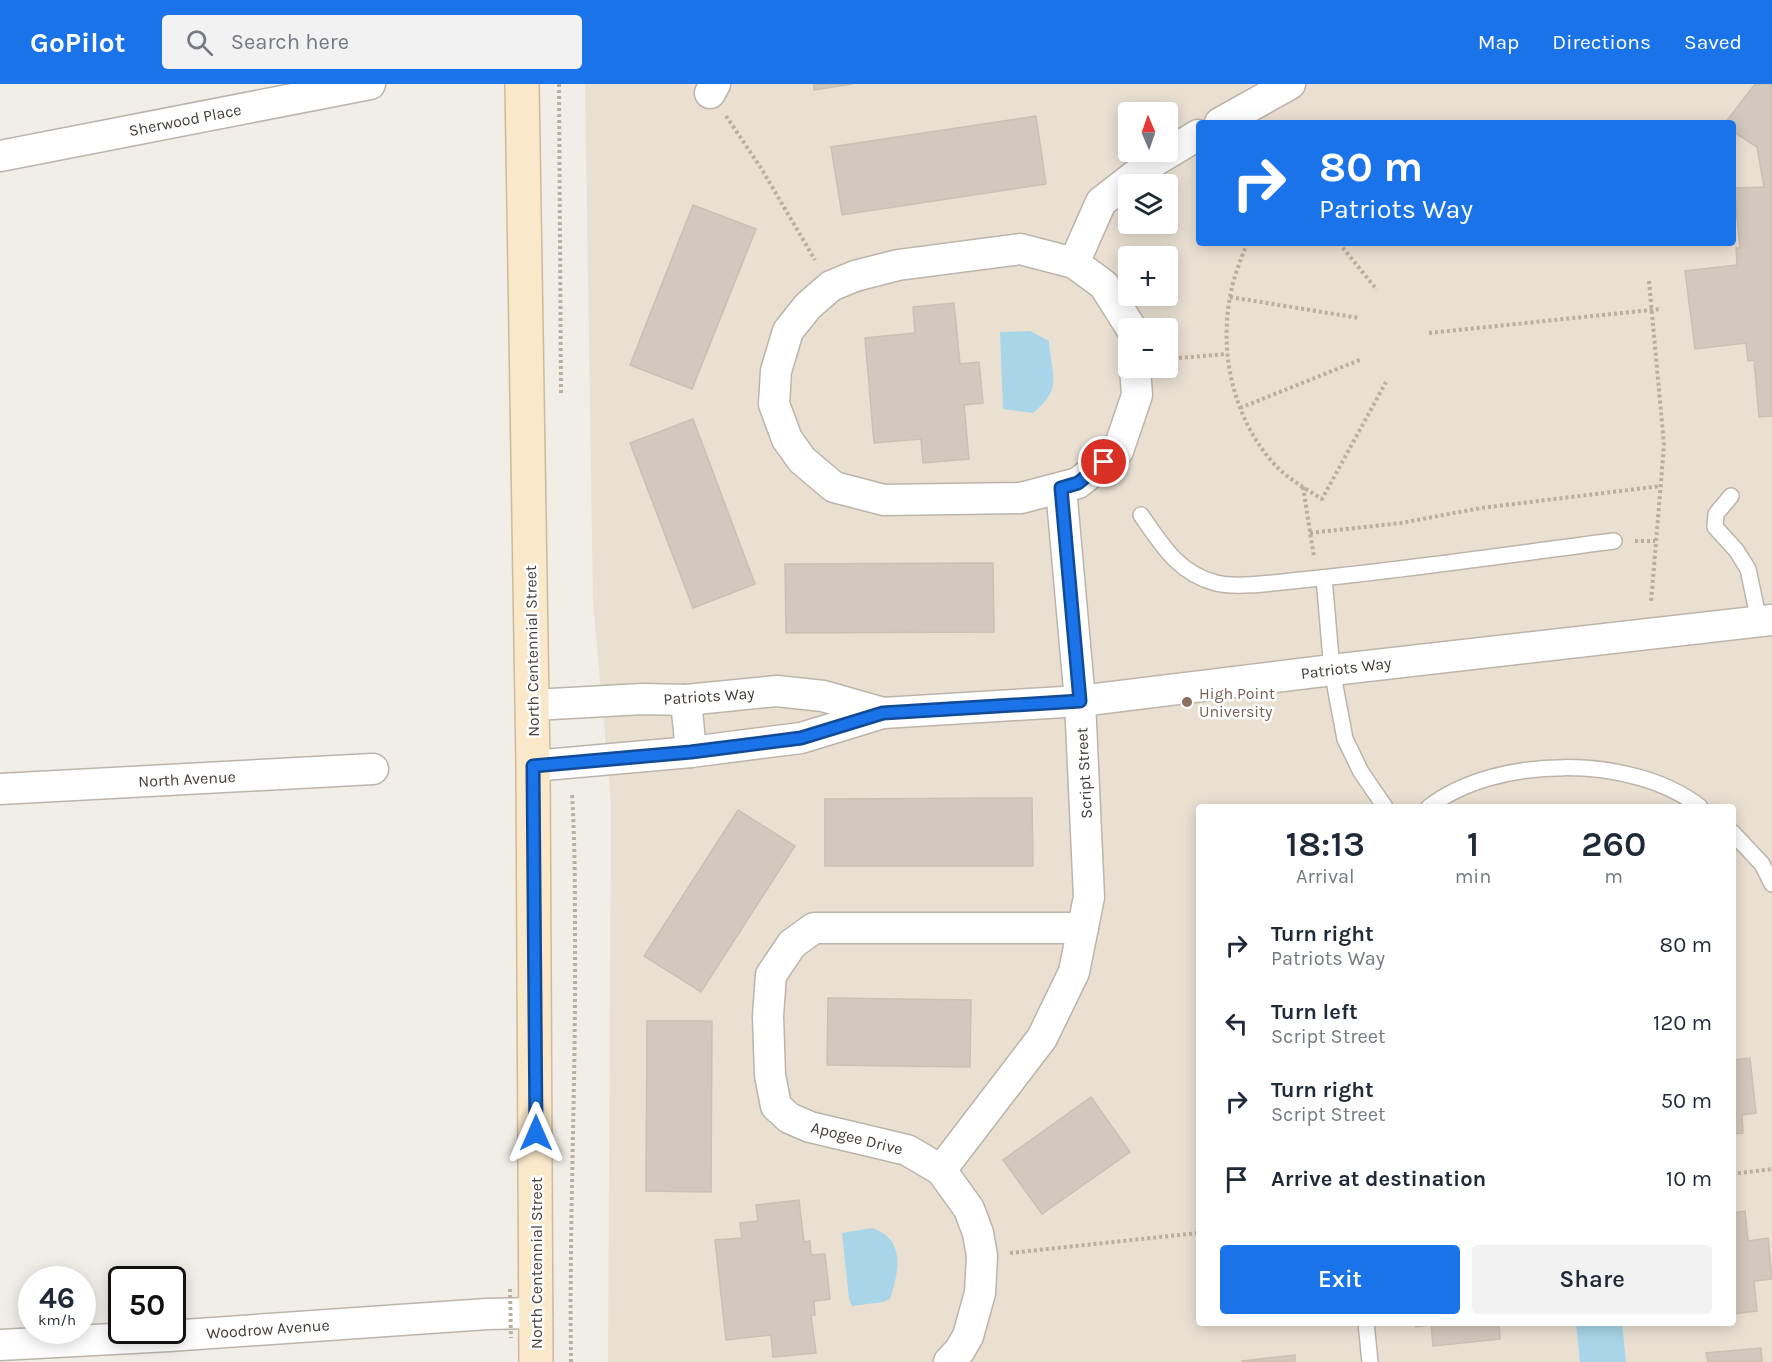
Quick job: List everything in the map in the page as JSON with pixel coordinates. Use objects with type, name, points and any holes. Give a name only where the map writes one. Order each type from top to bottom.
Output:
[{"type":"main road","name":"North Centennial Street","points":[[522,84],[533,766],[536,1362]]},
{"type":"street","name":"Sherwood Place","points":[[0,156],[370,84]]},
{"type":"street","points":[[1225,120],[1290,84]]},
{"type":"street","points":[[1074,263],[1101,202],[1150,164],[1196,136]]},
{"type":"street","points":[[1125,318],[1104,285],[1074,263],[1020,249],[898,265],[855,276],[831,286],[808,306],[788,332],[776,370],[774,404],[787,440],[802,460],[834,487],[884,500],[1021,498],[1078,483],[1118,451],[1137,395],[1136,378]]},
{"type":"street","name":"Script Street","points":[[941,1170],[1042,1038],[1074,972],[1089,897],[1080,701],[1061,488]]},
{"type":"street","name":"Patriots Way","points":[[533,766],[691,752],[801,738],[883,713],[1080,701],[1765,621]]},
{"type":"street","name":"Patriots Way","points":[[532,705],[643,699],[686,700],[777,691],[823,696],[883,713]]},
{"type":"street","points":[[686,700],[691,752]]},
{"type":"street","name":"North Avenue","points":[[0,789],[374,769]]},
{"type":"street","name":"Apogee Drive","points":[[961,1358],[980,1293],[982,1256],[978,1233],[969,1209],[941,1170],[907,1150],[810,1127],[789,1118],[776,1106],[770,1075],[768,1016],[771,975],[792,944],[814,928],[1083,928]]},
{"type":"street","name":"Woodrow Avenue","points":[[0,1345],[487,1314],[537,1313]]},
{"type":"lane","points":[[1731,496],[1716,514],[1715,527],[1736,550],[1748,569],[1765,621]]},
{"type":"lane","points":[[1141,515],[1168,554],[1190,572],[1218,584],[1255,585],[1321,578],[1614,541]]},
{"type":"lane","points":[[1321,578],[1332,670],[1345,739],[1361,772],[1382,804]]},
{"type":"lane","points":[[1433,804],[1478,782],[1513,772],[1553,767],[1606,769],[1653,782],[1696,804]]},
{"type":"lane","points":[[1736,836],[1762,864],[1772,884]]},
{"type":"lane","points":[[1366,1326],[1370,1362]]},
{"type":"path","points":[[713,89],[831,286]]},
{"type":"path","points":[[1246,246],[1230,297],[1227,354],[1240,408],[1252,433],[1276,466],[1322,499],[1386,382]]},
{"type":"path","points":[[1341,246],[1377,290]]},
{"type":"path","points":[[1648,281],[1664,445],[1653,565],[1650,634]]},
{"type":"path","points":[[1230,297],[1359,318]]},
{"type":"path","points":[[1430,333],[1660,309]]},
{"type":"path","points":[[1178,358],[1227,354]]},
{"type":"path","points":[[1240,408],[1362,359]]},
{"type":"path","points":[[1310,532],[1401,524],[1481,508],[1661,486]]},
{"type":"path","points":[[1303,487],[1310,532],[1321,578]]},
{"type":"path","points":[[1736,1174],[1772,1169]]},
{"type":"path","points":[[982,1256],[1196,1233]]},
{"type":"path","points":[[510,1289],[511,1338]]},
{"type":"shaded area","name":"High Point University","points":[[585,84],[1772,84],[1772,1362],[608,1362],[611,803],[593,602]]},
{"type":"water","points":[[1030,331],[1049,341],[1053,373],[1052,388],[1043,404],[1033,413],[1003,409],[1000,332]]},
{"type":"water","points":[[872,1228],[883,1233],[895,1248],[896,1278],[890,1299],[852,1306],[849,1299],[842,1233]]},
{"type":"water","points":[[1576,1326],[1622,1326],[1626,1362],[1580,1362]]},
{"type":"building","points":[[814,84],[853,84],[814,90]]},
{"type":"building","points":[[1755,84],[1772,84],[1772,416],[1759,417],[1754,360],[1748,361],[1746,343],[1695,349],[1685,271],[1737,265],[1736,248],[1740,248],[1736,188],[1764,187],[1757,147],[1736,134],[1736,120],[1727,120]]},
{"type":"building","points":[[1036,116],[1046,184],[842,215],[831,147]]},
{"type":"building","points":[[693,205],[756,229],[692,389],[630,365]]},
{"type":"building","points":[[954,303],[960,364],[979,362],[983,403],[964,405],[969,459],[923,463],[921,439],[874,443],[865,338],[915,333],[913,307]]},
{"type":"building","points":[[693,419],[755,584],[693,608],[630,443]]},
{"type":"building","points":[[993,563],[994,632],[786,633],[785,564]]},
{"type":"building","points":[[1032,798],[1033,866],[825,866],[825,799]]},
{"type":"building","points":[[738,810],[795,846],[701,992],[644,956]]},
{"type":"building","points":[[828,998],[971,1000],[970,1067],[827,1065]]},
{"type":"building","points":[[647,1021],[712,1021],[711,1192],[646,1191]]},
{"type":"building","points":[[1750,1058],[1756,1113],[1742,1115],[1743,1133],[1736,1134],[1736,1060]]},
{"type":"building","points":[[1091,1097],[1130,1152],[1042,1214],[1003,1160]]},
{"type":"building","points":[[799,1200],[804,1242],[810,1241],[811,1255],[825,1254],[830,1299],[814,1301],[815,1315],[811,1315],[816,1353],[773,1357],[771,1335],[726,1340],[715,1240],[742,1238],[740,1223],[758,1221],[756,1205]]},
{"type":"building","points":[[1745,1211],[1748,1241],[1768,1238],[1772,1279],[1754,1281],[1757,1311],[1736,1314],[1736,1212]]},
{"type":"building","points":[[1431,1326],[1499,1326],[1500,1339],[1433,1346]]},
{"type":"building","points":[[1761,1348],[1762,1362],[1708,1362],[1706,1353]]},
{"type":"building","points":[[1295,1355],[1295,1362],[1242,1361]]},
{"type":"place","name":"High Point University","points":[[1187,702]]},
{"type":"route","points":[[536,1133],[533,766],[691,752],[801,738],[883,713],[1080,701],[1061,488],[1078,483],[1104,462]]}]
